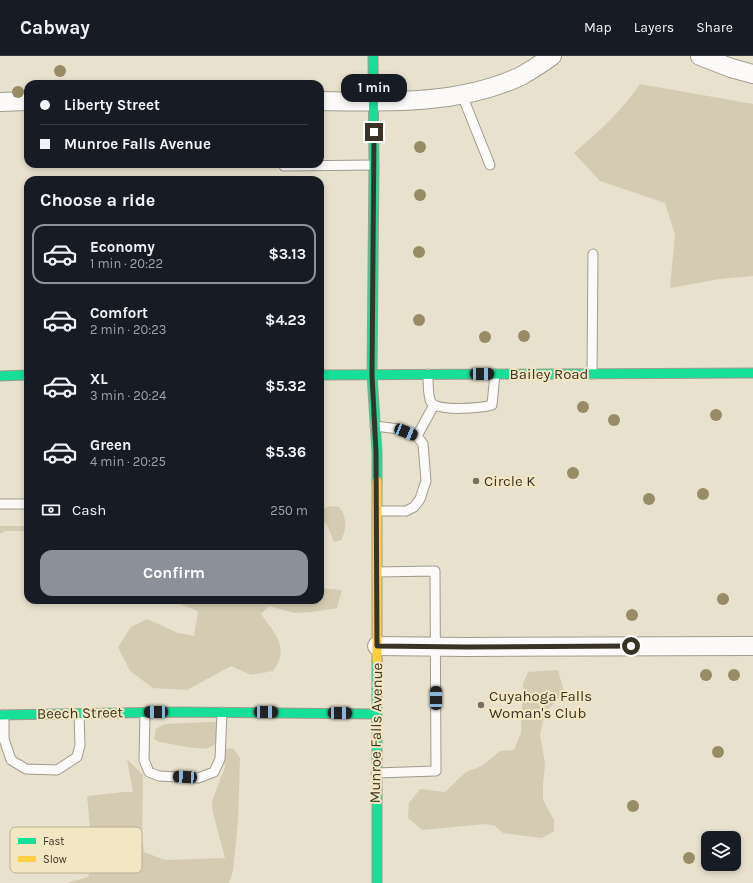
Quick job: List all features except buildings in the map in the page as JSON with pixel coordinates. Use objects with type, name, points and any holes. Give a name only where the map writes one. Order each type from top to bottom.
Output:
[{"type":"street","name":"Munroe Falls Avenue","points":[[373,56],[374,165],[372,375],[377,511],[377,883]]},
{"type":"street","points":[[324,101],[373,102],[441,98],[473,92],[506,82],[522,75],[552,56]]},
{"type":"street","points":[[700,56],[731,68],[753,74]]},
{"type":"street","points":[[0,102],[24,101]]},
{"type":"street","name":"Bailey Road","points":[[324,375],[753,373]]},
{"type":"street","points":[[0,376],[24,376]]},
{"type":"street","points":[[377,646],[753,646]]},
{"type":"street","name":"Beech Street","points":[[2,714],[222,712],[376,714]]},
{"type":"lane","points":[[462,94],[490,165]]},
{"type":"lane","points":[[324,166],[374,165]]},
{"type":"lane","points":[[592,374],[593,254]]},
{"type":"lane","points":[[428,374],[430,401],[434,405],[451,408],[482,408],[492,405],[495,374]]},
{"type":"lane","points":[[417,436],[434,405]]},
{"type":"lane","points":[[375,426],[399,429],[417,436],[423,444],[426,480],[420,499],[414,507],[406,511],[377,511]]},
{"type":"lane","points":[[0,504],[24,504]]},
{"type":"lane","points":[[376,773],[436,771],[435,571],[377,572]]},
{"type":"lane","points":[[145,712],[144,760],[149,772],[159,776],[198,778],[214,772],[220,759],[222,712]]},
{"type":"lane","points":[[2,714],[4,739],[11,760],[26,769],[57,770],[77,757],[80,745],[79,714]]},
{"type":"shaded area","points":[[640,84],[753,104],[753,276],[720,279],[670,288],[675,235],[665,203],[600,181],[574,153],[601,129],[633,94]]},
{"type":"shaded area","points":[[329,506],[339,507],[342,511],[345,519],[345,528],[341,540],[334,542],[326,523],[324,524],[324,509]]},
{"type":"shaded area","points":[[0,526],[24,526],[24,531],[5,531],[0,534]]},
{"type":"shaded area","points":[[324,588],[342,590],[337,608],[313,612],[294,613],[269,606],[261,614],[275,634],[281,647],[281,655],[273,671],[251,675],[231,666],[187,690],[153,688],[130,671],[118,647],[131,627],[147,619],[178,633],[194,636],[198,611],[180,604],[324,604]]},
{"type":"shaded area","points":[[558,670],[564,692],[545,713],[540,734],[545,764],[543,800],[554,820],[554,831],[542,838],[503,833],[495,826],[486,824],[422,830],[408,818],[409,803],[420,789],[445,792],[466,772],[482,766],[500,751],[514,750],[521,733],[523,684],[528,672]]},
{"type":"shaded area","points":[[216,722],[218,737],[215,744],[208,748],[204,749],[159,742],[154,739],[156,729],[165,724]]},
{"type":"shaded area","points":[[233,748],[240,758],[238,821],[233,871],[229,883],[67,883],[88,877],[89,873],[142,873],[142,839],[144,852],[165,860],[225,858],[213,813],[212,801],[225,767],[225,749]]},
{"type":"shaded area","points":[[127,759],[143,775],[142,839],[142,827],[90,827],[87,796],[133,792]]},
{"type":"traffic: fast","points":[[373,56],[374,165],[372,375],[377,452],[377,481]]},
{"type":"traffic: fast","points":[[324,375],[753,373]]},
{"type":"traffic: fast","points":[[0,376],[24,375]]},
{"type":"traffic: fast","points":[[377,661],[377,883]]},
{"type":"traffic: fast","points":[[0,715],[177,712],[376,714]]},
{"type":"traffic: slow","points":[[377,481],[377,661]]},
{"type":"place","name":"Circle K","points":[[476,481]]},
{"type":"place","name":"Cuyahoga Falls Woman's Club","points":[[481,705]]},
{"type":"route","points":[[374,132],[372,375],[376,452],[377,646],[631,646]]}]
